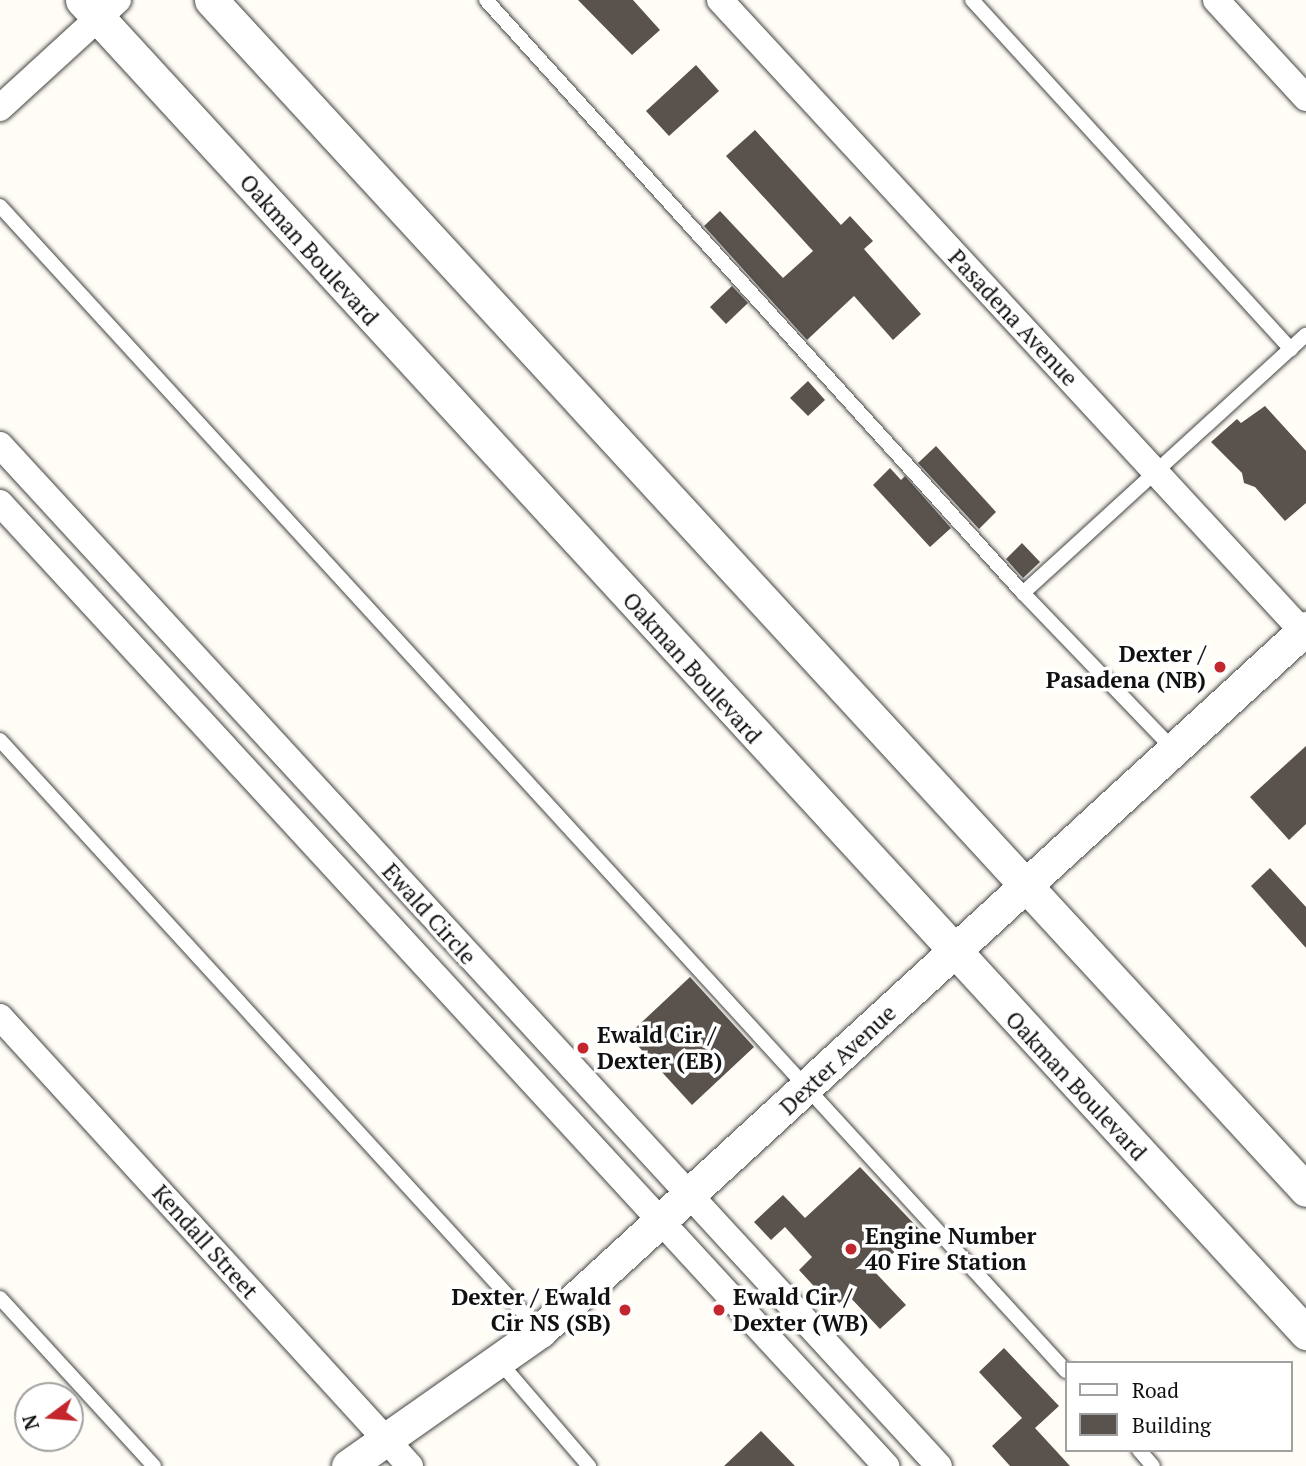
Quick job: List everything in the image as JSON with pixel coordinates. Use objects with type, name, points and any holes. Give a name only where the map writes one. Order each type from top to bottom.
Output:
[{"type":"street","points":[[211,0],[1024,888],[1306,1190]]},
{"type":"street","name":"Pasadena Avenue","points":[[720,0],[1305,631]]},
{"type":"street","points":[[1216,0],[1306,98]]},
{"type":"street","points":[[0,108],[99,6]]},
{"type":"street","name":"Oakman Boulevard","points":[[99,6],[953,954],[1306,1333]]},
{"type":"street","name":"Ewald Circle","points":[[0,445],[939,1466]]},
{"type":"street","name":"Ewald Circle","points":[[0,503],[886,1466]]},
{"type":"street","name":"Dexter Avenue","points":[[348,1466],[540,1331],[1305,631]]},
{"type":"street","name":"Kendall Street","points":[[0,1017],[410,1466]]},
{"type":"street","points":[[832,1407],[860,1381]]},
{"type":"lane","points":[[486,0],[1023,593],[1174,751]]},
{"type":"lane","points":[[972,0],[1291,349]]},
{"type":"lane","points":[[0,206],[1064,1369]]},
{"type":"lane","points":[[1023,593],[1306,335]]},
{"type":"lane","points":[[0,740],[540,1331]]},
{"type":"lane","points":[[0,1298],[154,1466]]},
{"type":"lane","points":[[498,1360],[589,1466]]},
{"type":"lane","points":[[1141,1452],[1153,1466]]},
{"type":"building","points":[[578,0],[633,0],[660,30],[632,55]]},
{"type":"building","points":[[696,65],[719,91],[669,136],[646,111]]},
{"type":"building","points":[[755,130],[841,225],[850,216],[873,241],[864,249],[921,314],[893,340],[854,296],[807,340],[704,226],[720,211],[783,278],[813,251],[726,156]]},
{"type":"building","points":[[732,286],[748,303],[726,324],[710,307]]},
{"type":"building","points":[[808,381],[825,400],[808,416],[790,398]]},
{"type":"building","points":[[1265,406],[1306,451],[1306,503],[1285,521],[1255,487],[1244,483],[1242,473],[1211,442],[1237,419],[1241,423]]},
{"type":"building","points":[[936,446],[996,512],[979,529],[918,463]]},
{"type":"building","points":[[890,468],[901,480],[905,476],[951,528],[930,547],[873,485]]},
{"type":"building","points":[[1022,543],[1040,562],[1023,578],[1006,559]]},
{"type":"building","points":[[1306,746],[1306,824],[1289,840],[1250,797]]},
{"type":"building","points":[[1270,868],[1306,907],[1306,948],[1251,886]]},
{"type":"building","points":[[690,977],[754,1047],[692,1105],[628,1035]]},
{"type":"building","name":"Engine Number 40 Fire Station","points":[[860,1167],[919,1229],[874,1271],[906,1305],[880,1329],[848,1295],[834,1308],[799,1270],[812,1257],[785,1227],[771,1240],[754,1222],[783,1195],[805,1218]]},
{"type":"building","points":[[1004,1348],[1059,1406],[1035,1428],[1070,1466],[1010,1466],[992,1446],[1022,1418],[979,1372]]},
{"type":"building","points":[[761,1431],[795,1466],[724,1466]]},
{"type":"place","name":"Dexter / Pasadena (NB)","points":[[1220,667]]},
{"type":"place","name":"Ewald Cir / Dexter (EB)","points":[[583,1048]]},
{"type":"place","name":"Engine Number 40 Fire Station","points":[[851,1249]]},
{"type":"place","name":"Dexter / Ewald Cir NS (SB)","points":[[625,1310]]},
{"type":"place","name":"Ewald Cir / Dexter (WB)","points":[[719,1310]]}]
